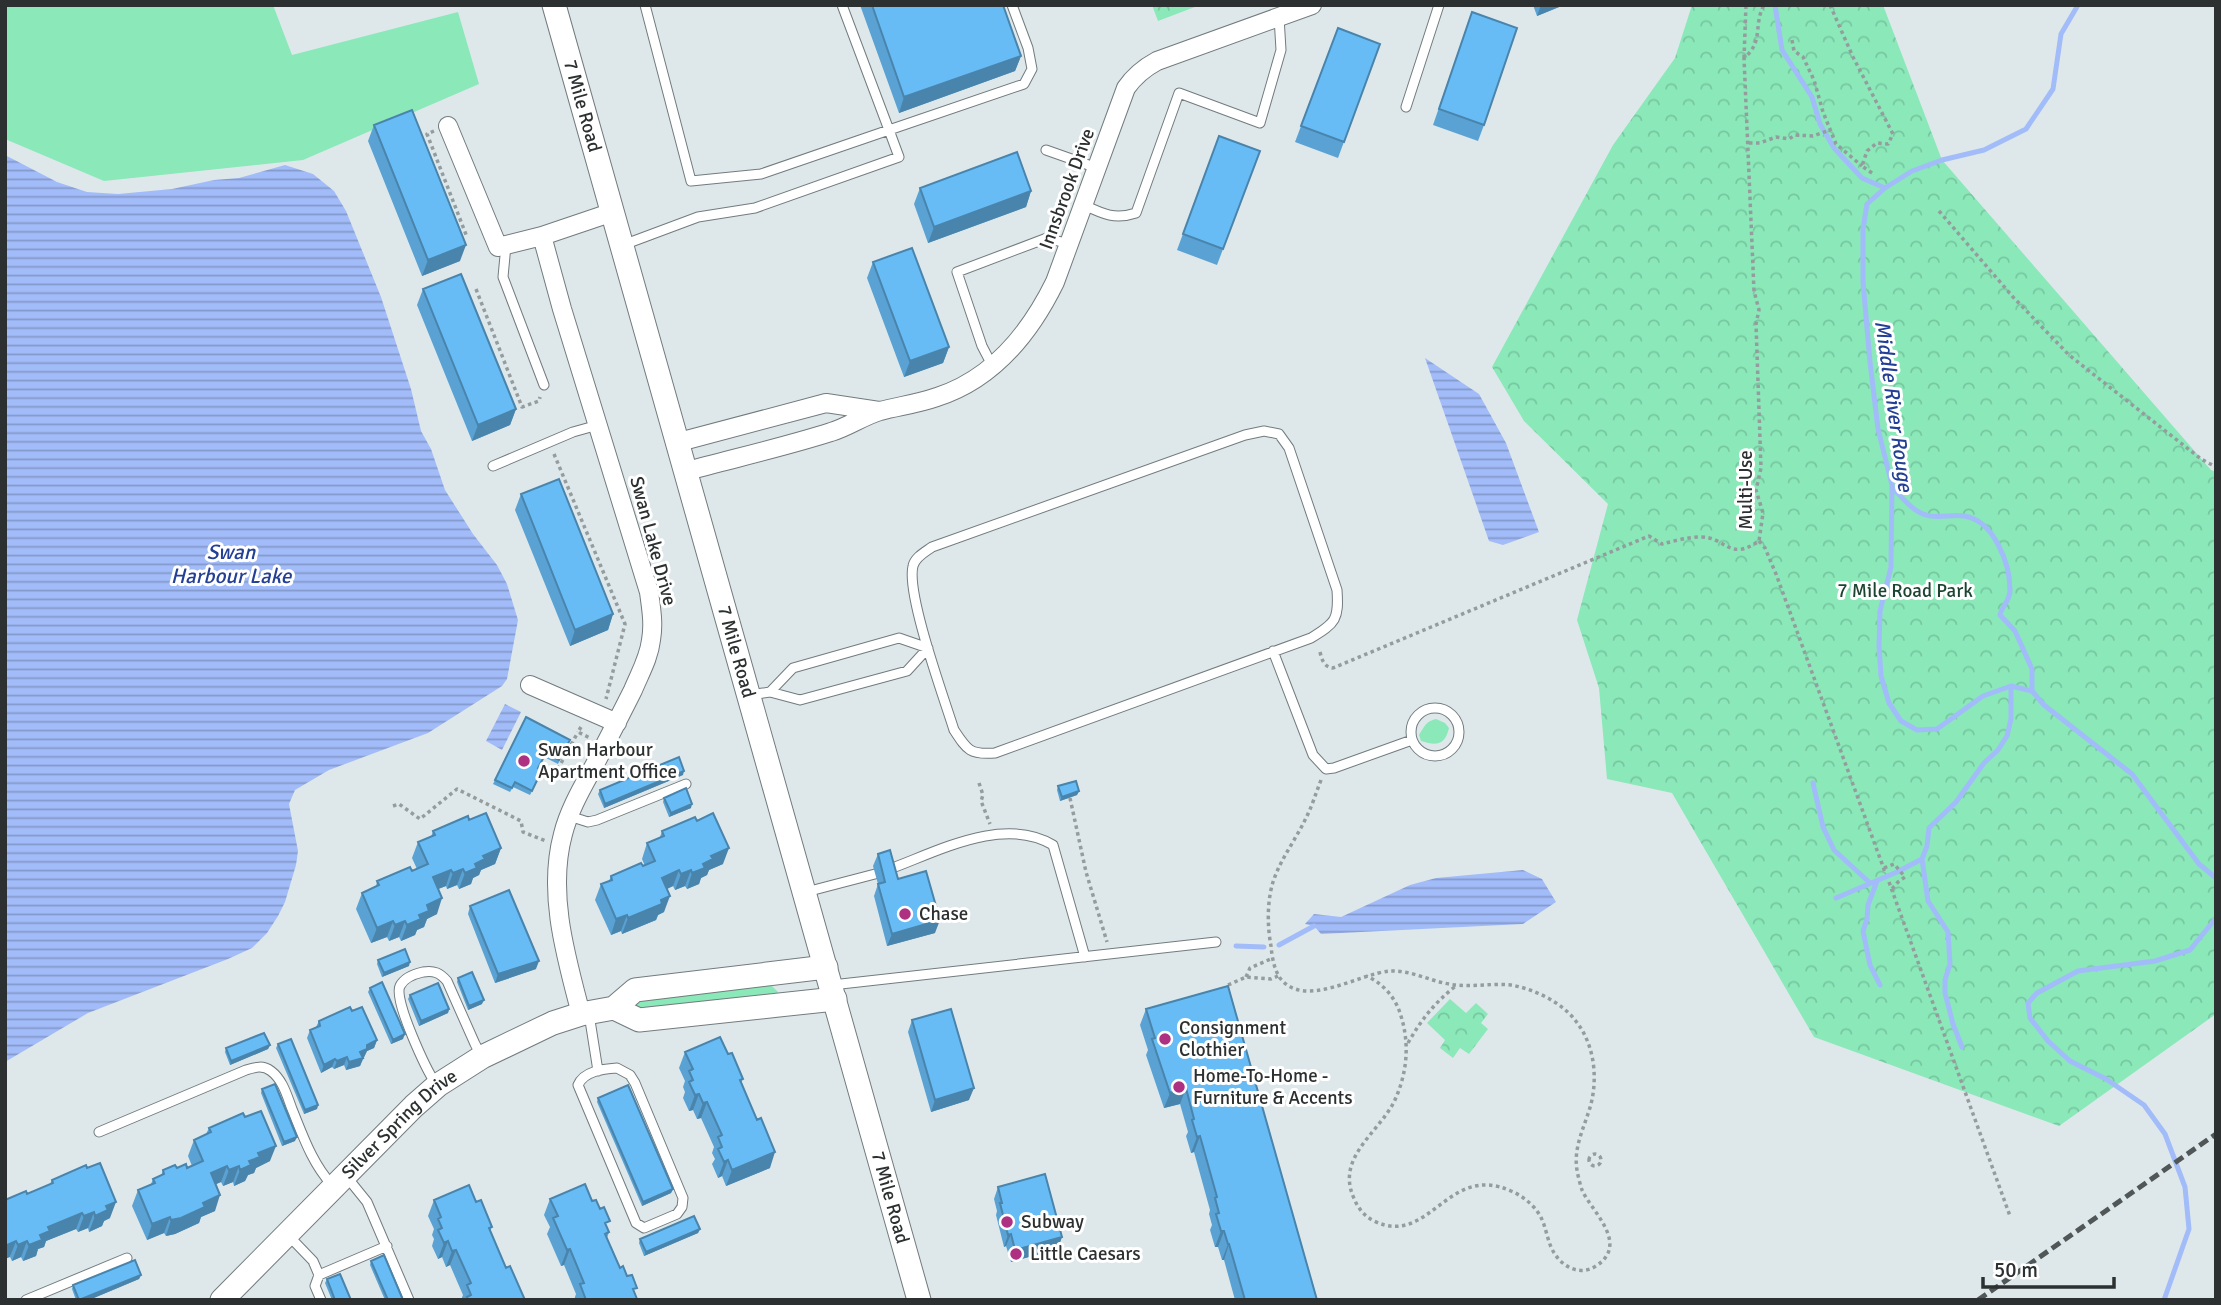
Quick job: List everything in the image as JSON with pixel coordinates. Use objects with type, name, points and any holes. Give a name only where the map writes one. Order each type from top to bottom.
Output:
[{"type":"street","name":"7 Mile Road","points":[[554,5],[687,471],[759,694],[806,892],[919,1300]]},
{"type":"street","name":"Innsbrook Drive","points":[[687,471],[833,431],[879,411],[907,407],[940,397],[993,367],[1016,344],[1044,306],[1126,88],[1138,73],[1157,61],[1312,5]]},
{"type":"street","points":[[448,125],[498,247],[542,236],[613,212]]},
{"type":"street","name":"Swan Lake Drive","points":[[542,236],[649,592],[653,615],[652,639],[646,662],[569,816],[560,851],[559,914],[567,957],[585,1013]]},
{"type":"street","name":"Innsbrook Drive","points":[[679,442],[826,403],[879,411]]},
{"type":"street","points":[[530,685],[617,723]]},
{"type":"street","name":"Silver Spring Drive","points":[[614,1008],[639,1020],[831,984]]},
{"type":"street","name":"Silver Spring Drive","points":[[222,1300],[386,1132],[438,1085],[482,1057],[553,1023],[614,1008],[635,990],[831,984]]},
{"type":"lane","points":[[645,5],[691,181],[761,174],[1024,84],[1032,69],[1028,48],[1012,5]]},
{"type":"lane","points":[[623,245],[698,217],[755,208],[899,156],[842,5]]},
{"type":"lane","points":[[1406,107],[1439,5]]},
{"type":"lane","points":[[1084,205],[1109,217],[1125,217],[1136,213],[1179,93],[1260,123],[1281,50],[1279,17]]},
{"type":"lane","points":[[1046,150],[1097,168]]},
{"type":"lane","points":[[993,367],[982,346],[957,272],[1047,238],[1069,244]]},
{"type":"lane","points":[[506,245],[503,277],[544,385]]},
{"type":"lane","points":[[493,466],[573,432],[598,425]]},
{"type":"lane","points":[[1264,431],[1279,434],[1289,448],[1337,590],[1339,613],[1331,626],[1311,638],[995,753],[971,752],[954,730],[928,648],[914,596],[912,568],[915,560],[932,547],[1245,435],[1264,431]]},
{"type":"lane","points":[[759,694],[793,668],[899,638],[928,648]]},
{"type":"lane","points":[[759,694],[800,700],[907,671],[928,648]]},
{"type":"lane","points":[[1273,651],[1313,755],[1326,769],[1412,740]]},
{"type":"lane","points":[[1440,708],[1448,711],[1458,724],[1459,739],[1443,756],[1436,757],[1421,752],[1412,740],[1412,723],[1423,711],[1440,708]]},
{"type":"lane","points":[[569,816],[588,822],[597,820],[686,784]]},
{"type":"lane","points":[[887,870],[993,833],[1041,838],[1053,845],[1056,853],[1085,957]]},
{"type":"lane","points":[[806,892],[875,874]]},
{"type":"lane","points":[[831,984],[1216,942]]},
{"type":"lane","points":[[438,1085],[423,1061],[400,1003],[399,990],[407,979],[416,974],[433,971],[443,976],[482,1057]]},
{"type":"lane","points":[[585,1013],[597,1071]]},
{"type":"lane","points":[[99,1132],[246,1070],[261,1066],[271,1071],[281,1081],[313,1158],[323,1175],[339,1181],[367,1202],[409,1300]]},
{"type":"lane","points":[[617,1068],[630,1076],[681,1190],[683,1198],[680,1211],[644,1228],[636,1223],[578,1085],[582,1077],[597,1071],[617,1068]]},
{"type":"lane","points":[[286,1234],[313,1261],[319,1275],[315,1286],[321,1300]]},
{"type":"lane","points":[[319,1275],[387,1246]]},
{"type":"lane","points":[[26,1300],[41,1297],[127,1258]]},
{"type":"path","points":[[1744,58],[1746,5]]},
{"type":"path","name":"Multi-Use","points":[[1320,652],[1323,663],[1332,668],[1649,536],[1662,544],[1710,538],[1726,547],[1738,549],[1759,541],[1763,513],[1756,490],[1761,468],[1756,324],[1759,310],[1755,291],[1744,58],[1754,48],[1764,5]]},
{"type":"path","points":[[1830,5],[1853,58],[1893,135],[1888,144],[1877,143],[1867,151],[1862,166]]},
{"type":"path","points":[[1792,40],[1794,51],[1803,57],[1814,80],[1836,144],[1872,173]]},
{"type":"path","points":[[448,125],[428,134],[467,237]]},
{"type":"path","points":[[1748,143],[1760,143],[1776,136],[1788,139],[1795,135],[1813,136],[1830,130]]},
{"type":"path","points":[[1939,211],[2013,297],[2069,355],[2201,459],[2216,467]]},
{"type":"path","points":[[476,289],[522,407],[539,401],[544,385]]},
{"type":"path","points":[[549,442],[625,624],[605,701]]},
{"type":"path","points":[[1759,541],[1765,548],[1776,574],[1885,870],[1896,865],[1905,877],[1892,890]]},
{"type":"path","points":[[552,771],[554,767],[559,767],[589,711]]},
{"type":"path","points":[[578,732],[592,739]]},
{"type":"path","points":[[540,765],[572,781]]},
{"type":"path","points":[[1326,769],[1306,819],[1274,879],[1269,921],[1278,976],[1286,984],[1310,991],[1326,989],[1366,976],[1387,971],[1403,972],[1457,985],[1511,985],[1540,994],[1565,1010],[1576,1020],[1593,1056],[1592,1101],[1576,1161],[1582,1190],[1605,1225],[1609,1237],[1606,1257],[1598,1265],[1578,1271],[1569,1268],[1553,1253],[1547,1231],[1536,1210],[1523,1197],[1509,1189],[1491,1185],[1466,1188],[1453,1194],[1423,1218],[1402,1226],[1376,1223],[1358,1208],[1351,1190],[1350,1168],[1358,1150],[1394,1100],[1407,1056],[1405,1030],[1399,1010],[1386,989],[1366,976]]},
{"type":"path","points":[[979,783],[993,833]]},
{"type":"path","points":[[393,806],[399,804],[420,820],[457,789],[521,821],[523,832],[548,842]]},
{"type":"path","points":[[1070,798],[1086,872],[1112,953]]},
{"type":"path","points":[[1889,882],[2010,1216]]},
{"type":"path","points":[[1246,976],[1250,968],[1273,958]]},
{"type":"path","points":[[1228,985],[1246,976],[1271,979],[1278,976]]},
{"type":"path","points":[[1406,1045],[1421,1020],[1457,985]]},
{"type":"path","points":[[1576,1161],[1589,1160]]},
{"type":"green space","points":[[5,5],[273,5],[292,55],[458,12],[479,84],[303,160],[104,181],[5,139]]},
{"type":"green space","points":[[1152,5],[1200,5],[1158,21]]},
{"type":"green space","name":"7 Mile Road Park","points":[[1692,5],[1883,5],[1942,160],[2211,470],[2216,472],[2216,1014],[2059,1126],[1814,1037],[1672,793],[1607,779],[1599,688],[1577,620],[1608,504],[1524,421],[1492,367],[1613,145],[1675,58]]},
{"type":"green space","points":[[1436,719],[1449,728],[1443,741],[1436,744],[1421,741],[1419,735],[1424,727]]},
{"type":"green space","points":[[771,985],[778,992],[777,997],[639,1012],[633,1006],[638,998]]},
{"type":"green space","points":[[1450,999],[1466,1013],[1476,1003],[1488,1014],[1481,1023],[1488,1029],[1469,1054],[1460,1048],[1453,1058],[1440,1048],[1445,1040],[1427,1023]]},
{"type":"water","name":"Swan Harbour Lake","points":[[5,155],[57,182],[87,192],[118,194],[172,189],[239,178],[285,165],[313,174],[334,191],[346,211],[381,297],[411,389],[421,431],[431,449],[445,490],[497,565],[507,584],[518,620],[507,679],[502,686],[428,733],[329,770],[295,790],[289,804],[298,851],[296,865],[278,916],[267,933],[252,948],[88,1013],[5,1062]]},
{"type":"water","points":[[1425,358],[1479,394],[1506,443],[1539,532],[1503,545],[1489,541]]},
{"type":"water","points":[[505,704],[521,712],[502,750],[486,741]]},
{"type":"water","points":[[1523,870],[1542,879],[1556,902],[1523,924],[1321,934],[1314,926],[1305,924],[1314,914],[1341,917],[1410,885],[1436,878]]},
{"type":"building","points":[[872,5],[1003,5],[1021,56],[904,97]]},
{"type":"building","points":[[1472,12],[1517,28],[1484,125],[1439,109]]},
{"type":"building","points":[[1338,28],[1380,44],[1344,142],[1301,126]]},
{"type":"building","points":[[412,110],[466,245],[428,260],[374,125]]},
{"type":"building","points":[[1219,136],[1260,151],[1223,249],[1183,234]]},
{"type":"building","points":[[1017,152],[1031,191],[934,227],[920,188]]},
{"type":"building","points":[[912,248],[949,347],[910,361],[873,262]]},
{"type":"building","points":[[461,274],[516,409],[478,425],[423,289]]},
{"type":"building","points":[[559,479],[613,614],[575,630],[521,494]]},
{"type":"building","name":"Swan Harbour Apartment Office","points":[[526,717],[570,740],[559,760],[546,753],[538,768],[542,770],[532,791],[515,782],[512,788],[495,780]]},
{"type":"building","points":[[679,757],[684,771],[605,804],[600,790]]},
{"type":"building","points":[[1076,781],[1079,791],[1062,797],[1058,786]]},
{"type":"building","points":[[686,788],[692,804],[671,813],[664,798]]},
{"type":"building","points":[[486,813],[501,848],[483,856],[485,859],[475,864],[477,868],[465,873],[463,869],[453,873],[451,870],[433,877],[442,898],[427,905],[429,911],[419,915],[421,919],[407,925],[405,921],[395,925],[393,921],[377,928],[362,893],[379,885],[377,881],[410,867],[412,871],[428,864],[418,842],[435,835],[433,831],[468,816],[469,820]]},
{"type":"building","points":[[713,813],[729,848],[711,856],[713,859],[703,864],[705,868],[681,874],[679,870],[662,878],[670,896],[661,900],[662,904],[628,918],[627,915],[616,919],[601,884],[612,880],[611,876],[641,863],[643,866],[655,861],[647,843],[664,836],[662,831],[695,817],[697,821]]},
{"type":"building","name":"Chase","points":[[890,850],[898,879],[926,871],[940,920],[892,934],[878,884],[885,882],[878,854]]},
{"type":"building","points":[[509,890],[539,961],[498,974],[470,906]]},
{"type":"building","points":[[405,949],[410,962],[384,973],[378,960]]},
{"type":"building","points":[[472,972],[484,1000],[469,1006],[458,978]]},
{"type":"building","points":[[382,982],[405,1034],[393,1040],[370,988]]},
{"type":"building","points":[[438,983],[449,1009],[421,1021],[410,995]]},
{"type":"building","points":[[1228,986],[1317,1300],[1245,1300],[1229,1244],[1224,1231],[1221,1231],[1216,1214],[1219,1213],[1215,1198],[1217,1197],[1200,1136],[1197,1137],[1192,1120],[1194,1119],[1186,1088],[1170,1093],[1152,1039],[1155,1038],[1146,1009]]},
{"type":"building","points":[[350,1007],[352,1011],[362,1007],[377,1040],[360,1052],[363,1058],[349,1062],[347,1057],[337,1061],[335,1059],[324,1065],[310,1030],[320,1026],[319,1021]]},
{"type":"building","points":[[951,1009],[974,1088],[935,1100],[912,1020]]},
{"type":"building","points":[[264,1033],[270,1045],[231,1061],[226,1048]]},
{"type":"building","points":[[720,1037],[728,1054],[732,1053],[757,1120],[761,1118],[775,1152],[732,1170],[728,1160],[724,1162],[718,1149],[722,1147],[718,1137],[722,1135],[707,1102],[703,1103],[699,1094],[695,1095],[689,1082],[693,1080],[689,1071],[693,1069],[685,1052]]},
{"type":"building","points":[[291,1039],[318,1105],[305,1110],[278,1044]]},
{"type":"building","points":[[275,1084],[297,1137],[284,1142],[262,1089]]},
{"type":"building","points":[[628,1085],[673,1189],[643,1202],[598,1098]]},
{"type":"building","points":[[261,1111],[276,1146],[258,1153],[260,1157],[249,1161],[251,1165],[240,1170],[239,1166],[229,1170],[227,1166],[211,1173],[220,1195],[203,1203],[205,1207],[181,1218],[171,1220],[170,1217],[152,1224],[138,1190],[155,1183],[153,1179],[164,1174],[163,1170],[186,1164],[187,1168],[203,1161],[194,1140],[211,1132],[209,1128],[243,1113],[245,1117]]},
{"type":"building","points":[[100,1163],[116,1202],[106,1206],[108,1210],[95,1216],[94,1212],[84,1216],[82,1213],[48,1227],[50,1231],[40,1235],[42,1240],[29,1245],[27,1241],[18,1245],[16,1241],[5,1246],[5,1200],[53,1183],[52,1180],[86,1165],[87,1168]]},
{"type":"building","points":[[1045,1174],[1062,1237],[1015,1250],[1011,1234],[1008,1235],[998,1187]]},
{"type":"building","points":[[585,1184],[592,1201],[596,1200],[600,1209],[604,1207],[610,1221],[605,1223],[609,1232],[605,1234],[620,1268],[623,1266],[627,1276],[632,1275],[637,1288],[633,1289],[637,1299],[586,1300],[580,1284],[584,1283],[553,1218],[558,1216],[550,1199]]},
{"type":"building","points":[[469,1185],[476,1202],[481,1200],[492,1227],[489,1228],[506,1268],[510,1266],[525,1300],[469,1300],[467,1297],[471,1295],[467,1285],[471,1283],[456,1250],[452,1251],[448,1241],[444,1243],[438,1230],[442,1228],[438,1219],[441,1217],[434,1200]]},
{"type":"building","points":[[694,1216],[700,1229],[646,1252],[640,1239]]},
{"type":"building","points":[[384,1255],[403,1300],[388,1300],[371,1261]]},
{"type":"building","points":[[135,1260],[141,1275],[79,1300],[73,1285]]},
{"type":"building","points":[[340,1274],[351,1300],[335,1300],[327,1279]]},
{"type":"waterway","points":[[1775,5],[1782,50],[1812,97],[1820,124],[1834,148],[1862,178],[1885,188]]},
{"type":"waterway","name":"Middle River Rouge","points":[[2078,5],[2061,34],[2053,89],[2026,129],[1984,150],[1942,160],[1912,171],[1885,188],[1867,204],[1863,229],[1863,282],[1870,362],[1878,429],[1892,485],[1891,567],[1880,611],[1881,676],[1889,703],[1901,721],[1917,730],[1937,729],[1983,696],[2011,686],[2032,691],[2044,705],[2132,774],[2199,864],[2216,878]]},
{"type":"waterway","points":[[1892,487],[1921,513],[1935,517],[1964,516],[1975,519],[1992,534],[2003,556],[2009,580],[2010,594],[2000,615],[2015,631],[2032,669],[2032,691]]},
{"type":"waterway","points":[[1836,898],[1922,859],[1929,828],[1956,802],[2007,736],[2011,719],[2011,686]]},
{"type":"waterway","points":[[1813,783],[1823,827],[1834,850],[1870,883]]},
{"type":"waterway","points":[[1922,859],[1928,901],[1948,932],[1950,964],[1945,980],[1945,993],[1962,1047]]},
{"type":"waterway","points":[[1877,881],[1868,905],[1863,931],[1870,965],[1880,985]]},
{"type":"waterway","name":"Middle River Rouge","points":[[2164,1300],[2189,1229],[2185,1187],[2165,1134],[2144,1105],[2106,1079],[2070,1061],[2048,1041],[2030,1018],[2028,1003],[2037,993],[2078,971],[2155,961],[2190,950],[2216,918]]},
{"type":"waterway","points":[[1279,945],[1314,926]]},
{"type":"waterway","points":[[1236,946],[1264,947]]},
{"type":"railway","points":[[1978,1300],[2216,1134]]},
{"type":"place","name":"Swan Harbour Apartment Office","points":[[524,761]]},
{"type":"place","name":"Chase","points":[[905,914]]},
{"type":"place","name":"Consignment Clothier","points":[[1165,1039]]},
{"type":"place","name":"Home-To-Home - Furniture & Accents","points":[[1179,1087]]},
{"type":"place","name":"Subway","points":[[1007,1222]]},
{"type":"place","name":"Little Caesars","points":[[1016,1254]]}]
